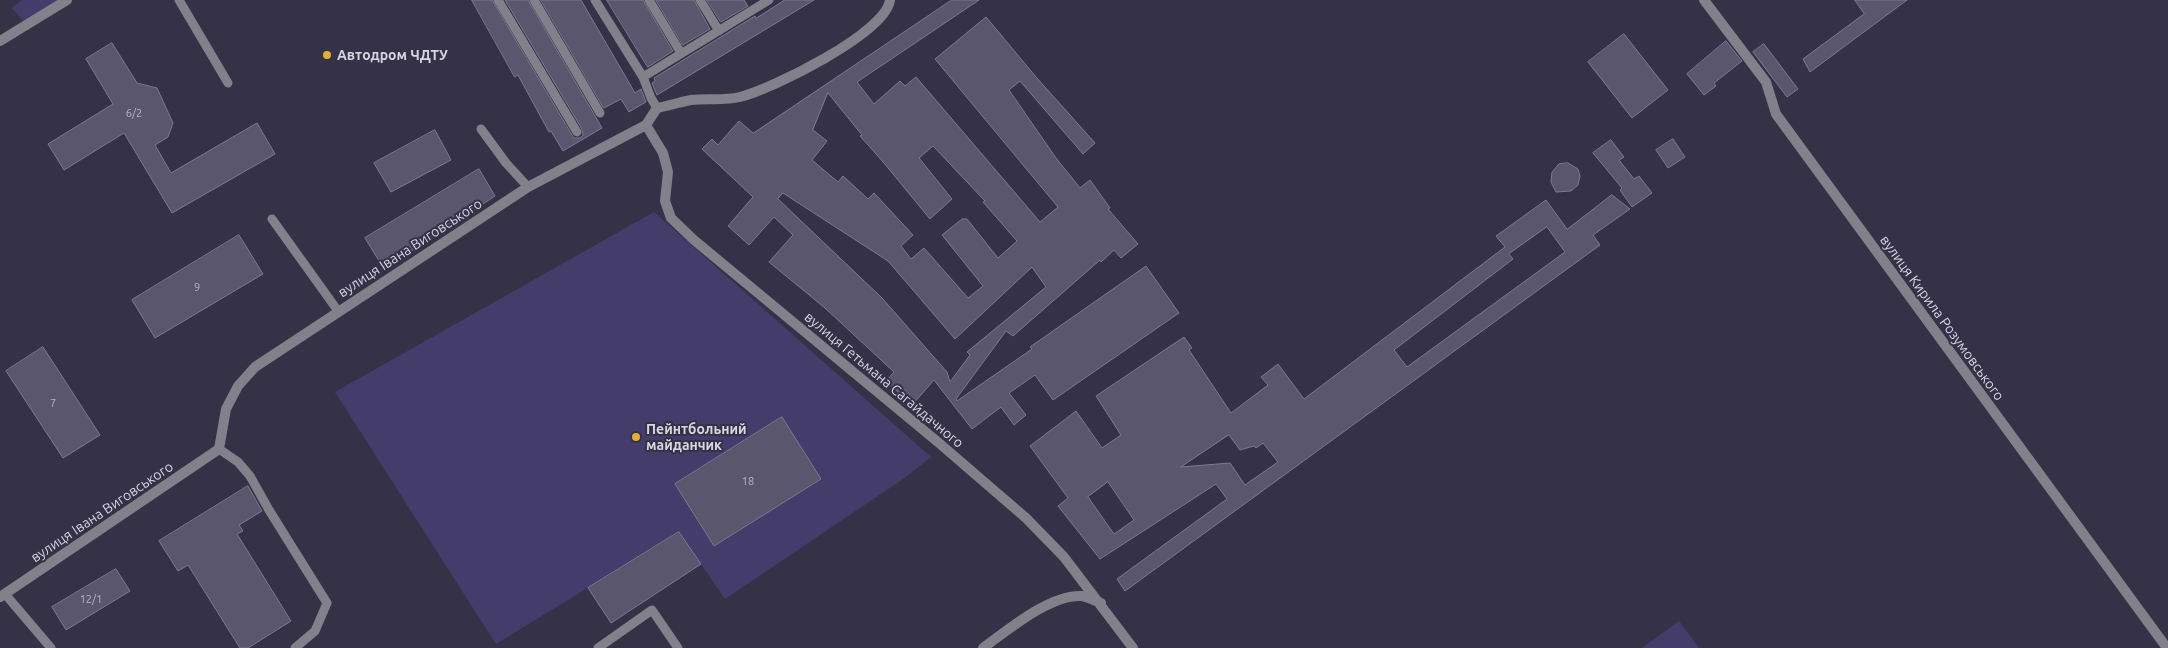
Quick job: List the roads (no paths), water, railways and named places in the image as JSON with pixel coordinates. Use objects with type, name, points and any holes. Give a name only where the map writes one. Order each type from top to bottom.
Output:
[{"type":"street","points":[[1,38],[67,0]]},
{"type":"street","points":[[657,108],[690,100],[738,97],[762,90],[827,57],[868,30],[883,16],[890,0]]},
{"type":"street","name":"вулиця Кирила Розумовського","points":[[1704,0],[1766,82],[1776,114],[2167,648]]},
{"type":"street","name":"вулиця Івана Виговського","points":[[2,595],[219,449],[226,409],[238,386],[255,367],[528,187],[646,125],[657,108]]},
{"type":"street","name":"вулиця Гетьмана Сагайдачного","points":[[646,125],[663,153],[668,172],[665,201],[671,218],[694,240],[939,443],[1026,518],[1064,557],[1102,604],[1133,648]]},
{"type":"street","points":[[983,648],[1015,624],[1061,598],[1084,596],[1102,604]]},
{"type":"lane","points":[[179,0],[228,83]]},
{"type":"lane","points":[[498,0],[577,132]]},
{"type":"lane","points":[[534,0],[600,113]]},
{"type":"lane","points":[[595,0],[643,77],[657,108]]},
{"type":"lane","points":[[649,0],[681,53]]},
{"type":"lane","points":[[700,0],[719,31]]},
{"type":"lane","points":[[643,77],[719,31],[754,4],[769,0]]},
{"type":"lane","points":[[481,129],[506,163],[528,187]]},
{"type":"lane","points":[[272,219],[338,311]]},
{"type":"lane","points":[[219,449],[238,462],[250,476],[327,603],[315,631],[295,648]]},
{"type":"lane","points":[[2,595],[51,648]]},
{"type":"lane","points":[[598,648],[652,610],[678,648]]},
{"type":"place","name":"Автодром ЧДТУ","points":[[327,55]]},
{"type":"place","name":"Пейнтбольний майданчик","points":[[636,437]]}]
